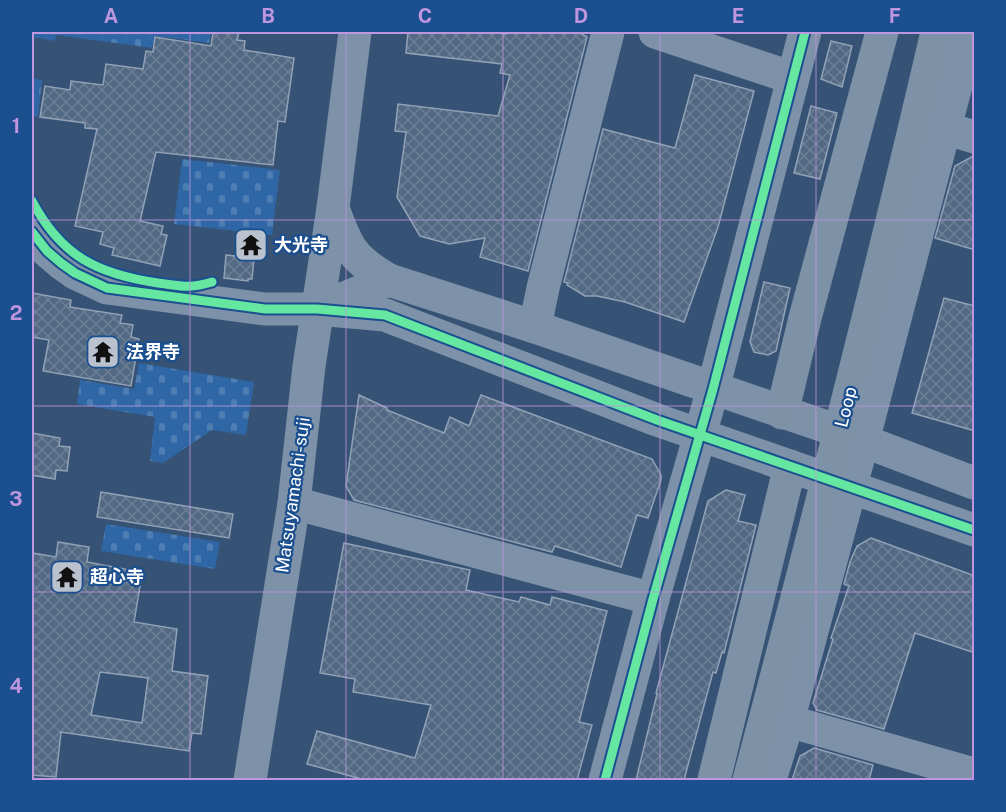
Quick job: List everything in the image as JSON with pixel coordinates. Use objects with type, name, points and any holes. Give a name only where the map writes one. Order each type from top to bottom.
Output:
[{"type":"highway","points":[[782,413],[805,318],[882,32]]},
{"type":"highway","name":"Loop","points":[[749,780],[816,530],[905,172],[937,32]]},
{"type":"highway","points":[[714,780],[790,466]]},
{"type":"street","name":"Matsuyamachi-suji","points":[[250,780],[294,503],[317,309],[333,208],[355,32]]},
{"type":"street","points":[[535,327],[608,32]]},
{"type":"street","points":[[605,780],[653,599],[713,389],[805,32]]},
{"type":"street","points":[[770,780],[863,441],[960,132],[969,32]]},
{"type":"street","points":[[668,34],[793,78]]},
{"type":"street","points":[[333,208],[344,239],[355,256],[389,280],[535,327],[824,426],[975,483]]},
{"type":"street","points":[[32,232],[47,251],[61,263],[75,273],[107,288],[265,309],[317,309],[385,315],[657,420],[975,530]]},
{"type":"street","points":[[317,309],[389,280]]},
{"type":"street","points":[[294,503],[653,599]]},
{"type":"street","points":[[788,721],[975,774]]},
{"type":"green space","points":[[32,32],[211,32],[209,43],[155,36],[152,48],[56,35],[55,41],[32,37]]},
{"type":"green space","points":[[32,78],[42,80],[38,117],[32,116]]},
{"type":"green space","points":[[182,159],[280,170],[272,235],[174,224]]},
{"type":"green space","points":[[139,363],[254,382],[246,435],[212,430],[163,463],[150,461],[155,417],[77,404],[80,380],[134,389]]},
{"type":"green space","points":[[106,524],[220,542],[215,569],[101,551]]},
{"type":"building","points":[[213,32],[239,32],[237,40],[245,41],[244,50],[294,58],[285,122],[278,121],[273,165],[156,152],[140,221],[163,226],[161,234],[167,235],[160,266],[112,255],[114,248],[100,244],[103,232],[75,226],[97,129],[85,128],[85,123],[40,117],[45,86],[70,90],[71,81],[103,85],[106,64],[143,69],[146,51],[153,52],[155,37],[211,46]]},
{"type":"building","points":[[408,32],[507,34],[508,32],[578,32],[587,37],[528,271],[480,257],[485,238],[449,244],[420,236],[397,197],[406,132],[395,131],[398,104],[498,116],[510,75],[500,73],[502,64],[406,53]]},
{"type":"building","points":[[831,41],[852,46],[842,87],[821,79]]},
{"type":"building","points":[[695,75],[754,91],[718,227],[684,322],[625,302],[585,296],[564,282],[603,129],[675,148]]},
{"type":"building","points":[[811,106],[837,113],[820,179],[794,173]]},
{"type":"building","points":[[975,155],[975,250],[935,238],[955,166]]},
{"type":"building","points":[[226,255],[254,258],[252,279],[248,281],[224,278]]},
{"type":"building","points":[[764,282],[790,288],[776,351],[768,355],[754,352],[750,342]]},
{"type":"building","points":[[32,293],[71,300],[70,307],[122,315],[120,323],[133,325],[131,337],[139,339],[131,386],[43,371],[49,340],[32,337]]},
{"type":"building","points":[[944,298],[975,306],[975,431],[912,413]]},
{"type":"building","points":[[359,395],[387,410],[444,433],[450,417],[469,426],[481,395],[652,459],[661,475],[661,480],[648,518],[637,515],[621,567],[555,546],[552,552],[354,500],[346,486]]},
{"type":"building","points":[[32,433],[60,438],[59,446],[70,447],[67,471],[56,470],[55,479],[32,475]]},
{"type":"building","points":[[726,490],[745,495],[738,521],[756,525],[724,653],[722,652],[716,673],[713,672],[684,780],[636,780],[656,693],[708,501]]},
{"type":"building","points":[[101,492],[233,514],[229,538],[97,517]]},
{"type":"building","points":[[871,538],[975,576],[975,653],[915,633],[884,729],[817,710],[813,703],[833,639],[831,638],[849,586],[844,584],[850,562],[857,546]]},
{"type":"building","points":[[58,542],[89,547],[87,562],[130,570],[129,578],[141,580],[134,622],[177,629],[172,671],[208,676],[201,734],[192,733],[189,751],[61,732],[56,777],[32,775],[32,553],[56,557]],"holes":[[[100,672],[148,678],[142,723],[91,715]]]},
{"type":"building","points":[[344,543],[470,570],[466,590],[519,602],[521,597],[550,605],[552,597],[607,611],[579,722],[592,725],[577,780],[365,780],[307,764],[317,731],[415,758],[431,705],[353,692],[355,679],[320,673]]},
{"type":"building","points":[[814,748],[873,765],[869,780],[792,780],[800,756]]},
{"type":"cycle path","points":[[605,780],[653,599],[713,389],[805,32]]},
{"type":"cycle path","points":[[32,201],[55,236],[69,249],[99,268],[136,279],[173,285],[191,286],[212,282]]},
{"type":"cycle path","points":[[32,232],[47,251],[61,263],[75,273],[107,288],[265,309],[317,309],[385,315],[657,420],[974,530]]},
{"type":"place","name":"大光寺","points":[[251,245]]},
{"type":"place","name":"法界寺","points":[[103,352]]},
{"type":"place","name":"超心寺","points":[[67,577]]}]
